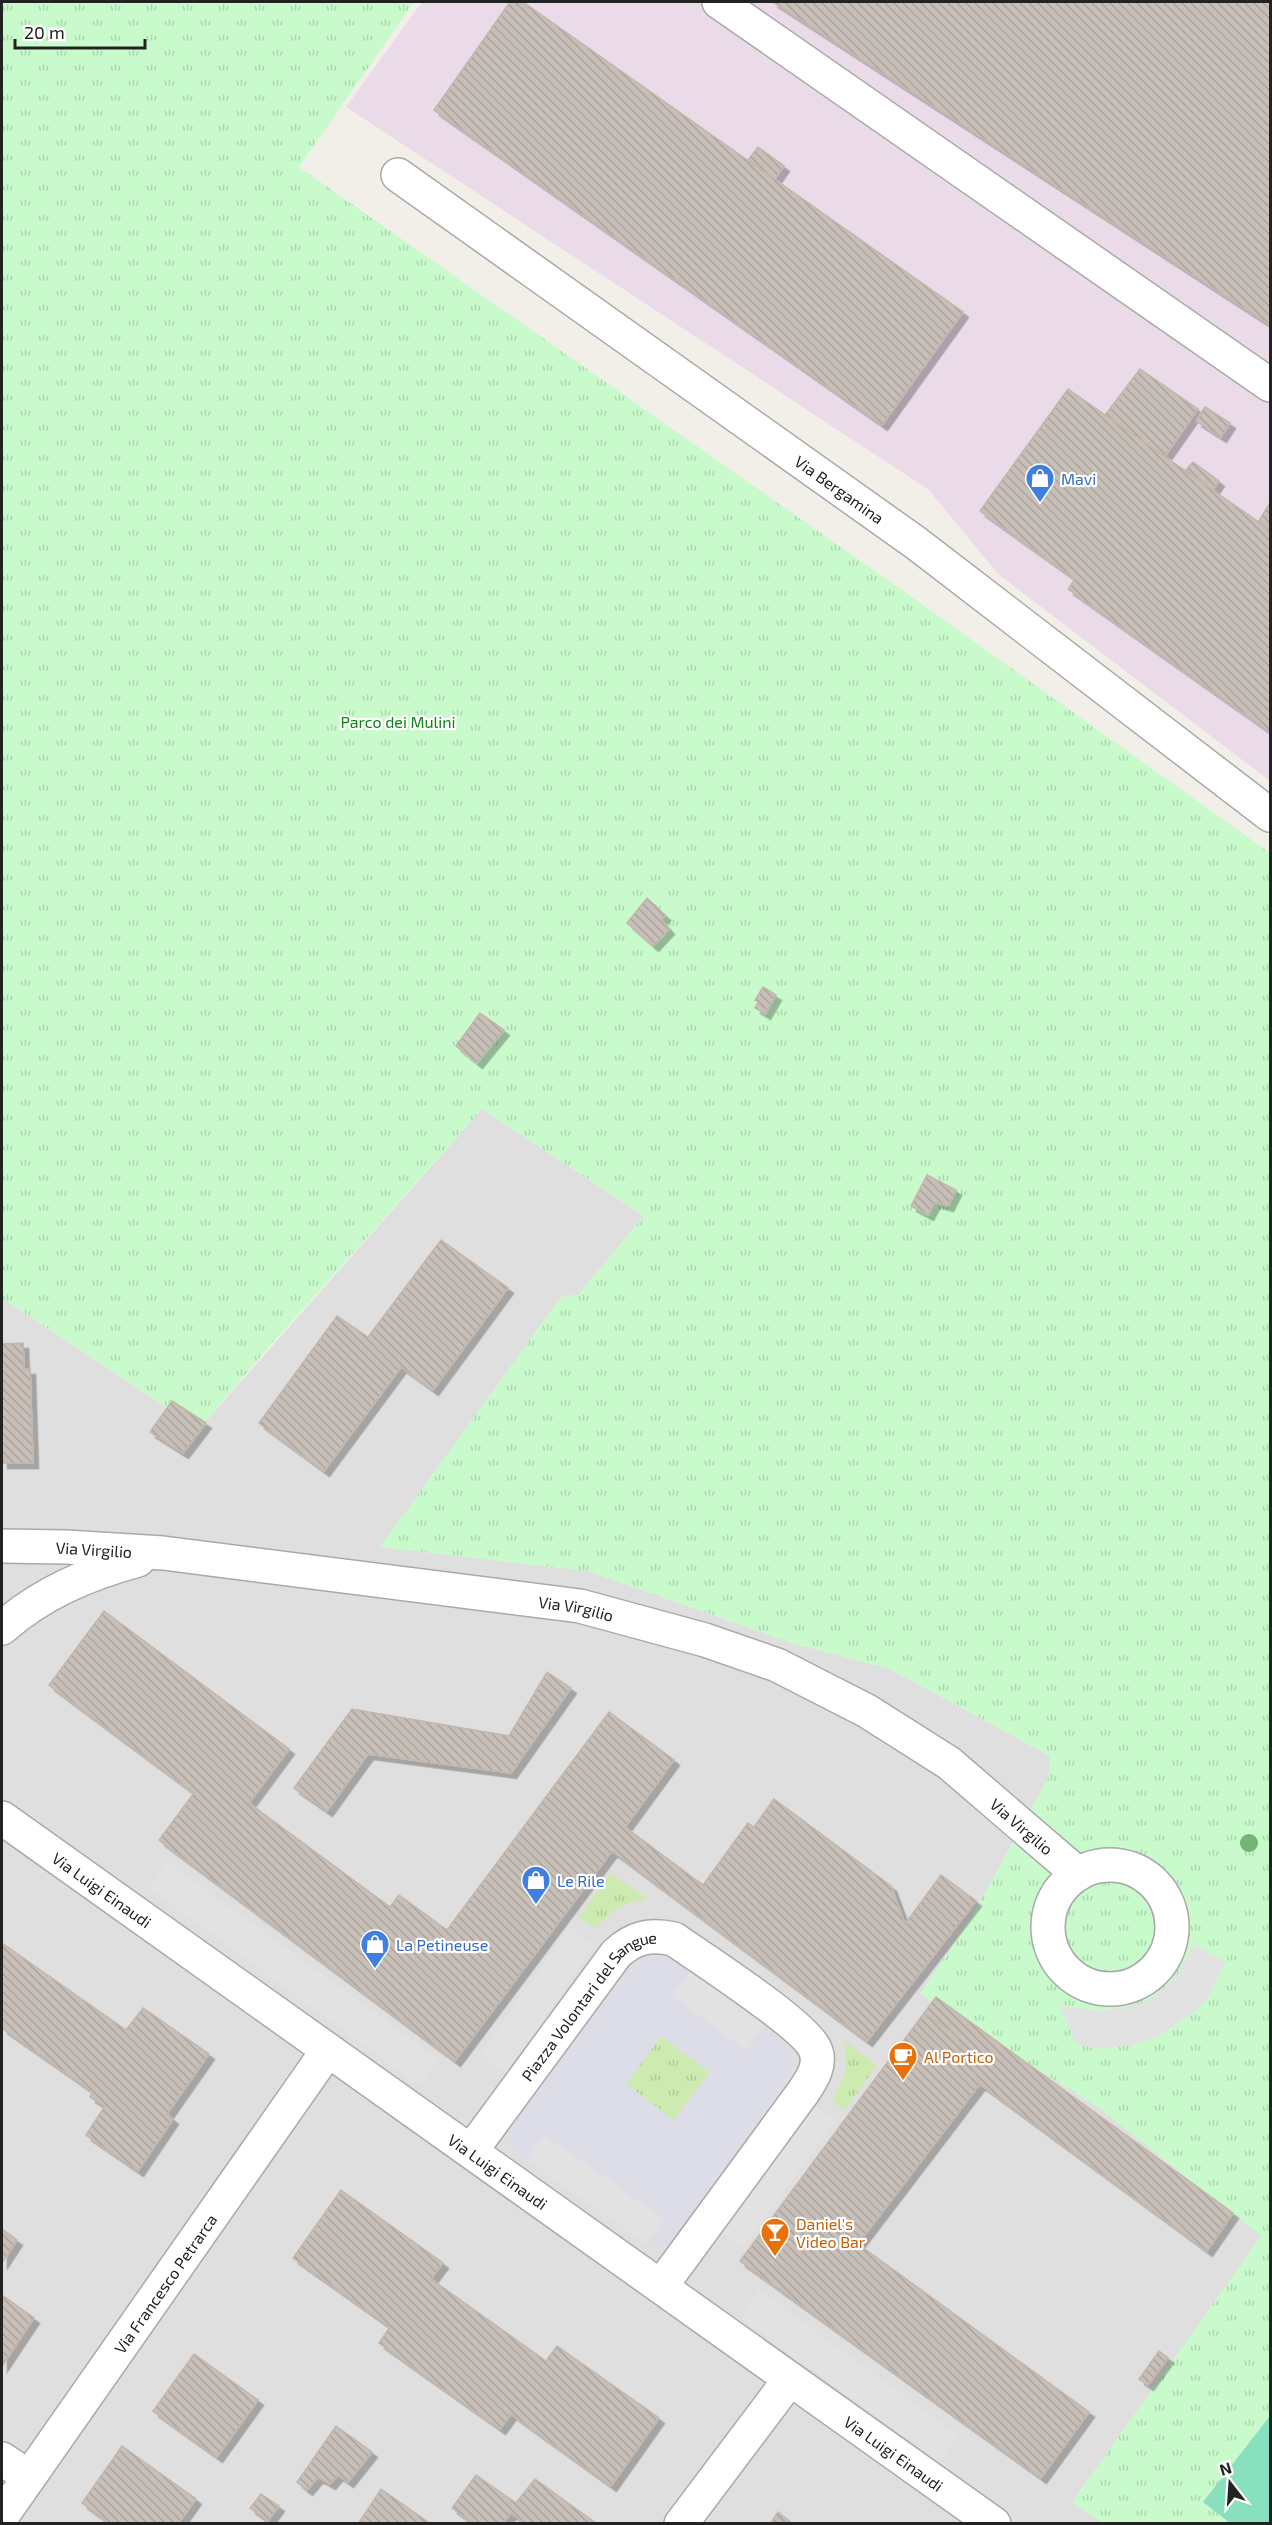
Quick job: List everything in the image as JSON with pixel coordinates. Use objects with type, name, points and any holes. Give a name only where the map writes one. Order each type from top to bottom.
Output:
[{"type":"street","points":[[719,2],[1270,385]]},
{"type":"street","name":"Via Bergamina","points":[[398,175],[916,543],[1270,815]]},
{"type":"street","name":"Via Virgilio","points":[[2,1546],[163,1553],[580,1606],[651,1624],[777,1665],[867,1711],[948,1762],[1078,1874]]},
{"type":"street","points":[[2,1628],[48,1594],[79,1579],[163,1553]]},
{"type":"street","name":"Via Luigi Einaudi","points":[[2,1818],[994,2523]]},
{"type":"street","name":"Piazza Volontari del Sangue","points":[[471,2151],[616,1954],[637,1939],[659,1936],[674,1939],[798,2028],[816,2050],[818,2061],[814,2076],[804,2091],[661,2286]]},
{"type":"street","name":"Via Francesco Petrarca","points":[[2,2516],[328,2050]]},
{"type":"street","points":[[681,2523],[790,2379]]},
{"type":"street","points":[[2,2459],[29,2477]]},
{"type":"shaded area","points":[[422,2],[1270,2],[1270,781],[998,574],[929,490],[346,107]]},
{"type":"shaded area","points":[[482,1109],[644,1216],[578,1295],[562,1297],[558,1301],[381,1547],[588,1571],[792,1643],[890,1669],[1050,1756],[1270,2221],[1110,2523],[2,2523],[2,1298],[199,1429]]},
{"type":"shaded area","points":[[168,1862],[439,2060],[419,2086],[149,1888]]},
{"type":"shaded area","points":[[569,1927],[595,1945],[506,2073],[480,2055]]},
{"type":"shaded area","points":[[1194,1944],[1226,1962],[1206,2000],[1194,2012],[1158,2037],[1134,2045],[1102,2049],[1077,2045],[1059,2006],[1103,2011],[1143,2003],[1160,1992],[1177,1975]]},
{"type":"shaded area","points":[[652,1954],[669,1957],[690,1971],[672,1996],[746,2050],[765,2026],[781,2039],[792,2068],[784,2086],[673,2243],[661,2248],[647,2244],[664,2218],[544,2135],[526,2160],[514,2150],[508,2137],[514,2121],[631,1967]],"holes":[[[661,2036],[710,2072],[674,2120],[626,2084]]]},
{"type":"shaded area","points":[[690,1971],[765,2026],[746,2050],[672,1996]]},
{"type":"shaded area","points":[[815,2105],[836,2121],[742,2248],[722,2233]]},
{"type":"shaded area","points":[[544,2135],[664,2219],[647,2244],[526,2160]]},
{"type":"shaded area","points":[[759,2290],[959,2436],[940,2462],[739,2317]]},
{"type":"green space","name":"Parco dei Mulini","points":[[2,2],[414,2],[299,167],[902,590],[1270,853],[1270,2523],[1103,2523],[1072,2502],[1261,2236],[1099,2108],[920,1994],[971,1918],[1048,1778],[1050,1756],[890,1669],[792,1643],[588,1571],[380,1547],[558,1301],[562,1297],[578,1295],[644,1216],[482,1109],[268,1348],[199,1429],[2,1298]]},
{"type":"green space","points":[[611,1873],[648,1899],[629,1903],[611,1912],[596,1929],[579,1917]]},
{"type":"green space","points":[[661,2036],[710,2072],[674,2120],[626,2084]]},
{"type":"green space","points":[[846,2042],[877,2065],[845,2110],[832,2101],[845,2074]]},
{"type":"green space","points":[[1270,2416],[1270,2523],[1230,2523],[1203,2502]]},
{"type":"building","points":[[510,2],[523,2],[963,312],[882,425],[434,110]]},
{"type":"building","points":[[773,2],[1270,2],[1270,325]]},
{"type":"building","points":[[758,147],[784,166],[775,179],[748,160]]},
{"type":"building","points":[[1140,369],[1198,409],[1165,456],[1105,415]]},
{"type":"building","points":[[1068,389],[1270,530],[1270,732],[1068,589],[1075,579],[980,511]]},
{"type":"building","points":[[1205,407],[1230,423],[1221,437],[1196,421]]},
{"type":"building","points":[[1193,462],[1219,481],[1213,490],[1186,470]]},
{"type":"building","points":[[1270,503],[1270,530],[1258,522]]},
{"type":"building","points":[[647,898],[665,915],[661,920],[669,929],[653,946],[627,923]]},
{"type":"building","points":[[763,987],[776,995],[765,1014],[755,1008],[758,1002],[755,1000]]},
{"type":"building","points":[[480,1013],[504,1030],[477,1063],[456,1046]]},
{"type":"building","points":[[927,1175],[956,1190],[948,1206],[935,1202],[928,1215],[911,1206]]},
{"type":"building","points":[[441,1240],[508,1288],[433,1390],[401,1367],[324,1471],[259,1423],[337,1316],[368,1337]]},
{"type":"building","points":[[23,1343],[24,1369],[30,1369],[33,1463],[2,1463],[2,1344]]},
{"type":"building","points":[[172,1401],[206,1423],[183,1453],[150,1432]]},
{"type":"building","points":[[104,1611],[289,1749],[249,1803],[390,1907],[399,1895],[447,1930],[609,1712],[674,1760],[625,1827],[703,1885],[748,1823],[754,1827],[774,1799],[891,1886],[905,1924],[941,1875],[976,1901],[867,2041],[612,1851],[455,2061],[159,1840],[194,1793],[49,1685]]},
{"type":"building","points":[[547,1672],[571,1688],[511,1773],[368,1754],[327,1811],[294,1788],[352,1709],[509,1736]]},
{"type":"building","points":[[2,1943],[126,2030],[143,2008],[209,2054],[167,2114],[173,2119],[138,2171],[86,2135],[105,2106],[90,2097],[93,2092],[2,2028]]},
{"type":"building","points":[[936,1997],[1233,2213],[1207,2251],[980,2084],[956,2035],[924,2013]]},
{"type":"building","points":[[924,2013],[956,2035],[980,2084],[858,2244],[1089,2412],[1041,2478],[740,2261]]},
{"type":"building","points":[[341,2190],[443,2263],[431,2279],[546,2361],[557,2346],[659,2418],[611,2486],[511,2414],[500,2429],[379,2343],[390,2327],[293,2258]]},
{"type":"building","points":[[2,2229],[17,2240],[2,2263]]},
{"type":"building","points":[[2,2295],[34,2318],[2,2366]]},
{"type":"building","points":[[1159,2351],[1168,2358],[1148,2385],[1139,2379]]},
{"type":"building","points":[[194,2354],[258,2400],[217,2457],[153,2411]]},
{"type":"building","points":[[336,2426],[372,2452],[348,2482],[338,2475],[330,2484],[318,2477],[307,2490],[297,2482]]},
{"type":"building","points":[[122,2446],[196,2499],[178,2524],[111,2524],[82,2503]]},
{"type":"building","points":[[476,2475],[516,2503],[535,2479],[597,2524],[526,2524],[511,2513],[503,2524],[474,2524],[452,2508]]},
{"type":"building","points":[[381,2489],[431,2524],[358,2524]]},
{"type":"building","points":[[261,2494],[279,2506],[268,2521],[250,2508]]},
{"type":"building","points":[[778,2512],[793,2524],[770,2524]]},
{"type":"place","name":"Mavi","points":[[1040,504]]},
{"type":"place","name":"Le Rile","points":[[536,1906]]},
{"type":"place","name":"La Petineuse","points":[[375,1970]]},
{"type":"place","name":"Al Portico","points":[[903,2082]]},
{"type":"place","name":"Daniel's Video Bar","points":[[775,2258]]}]
